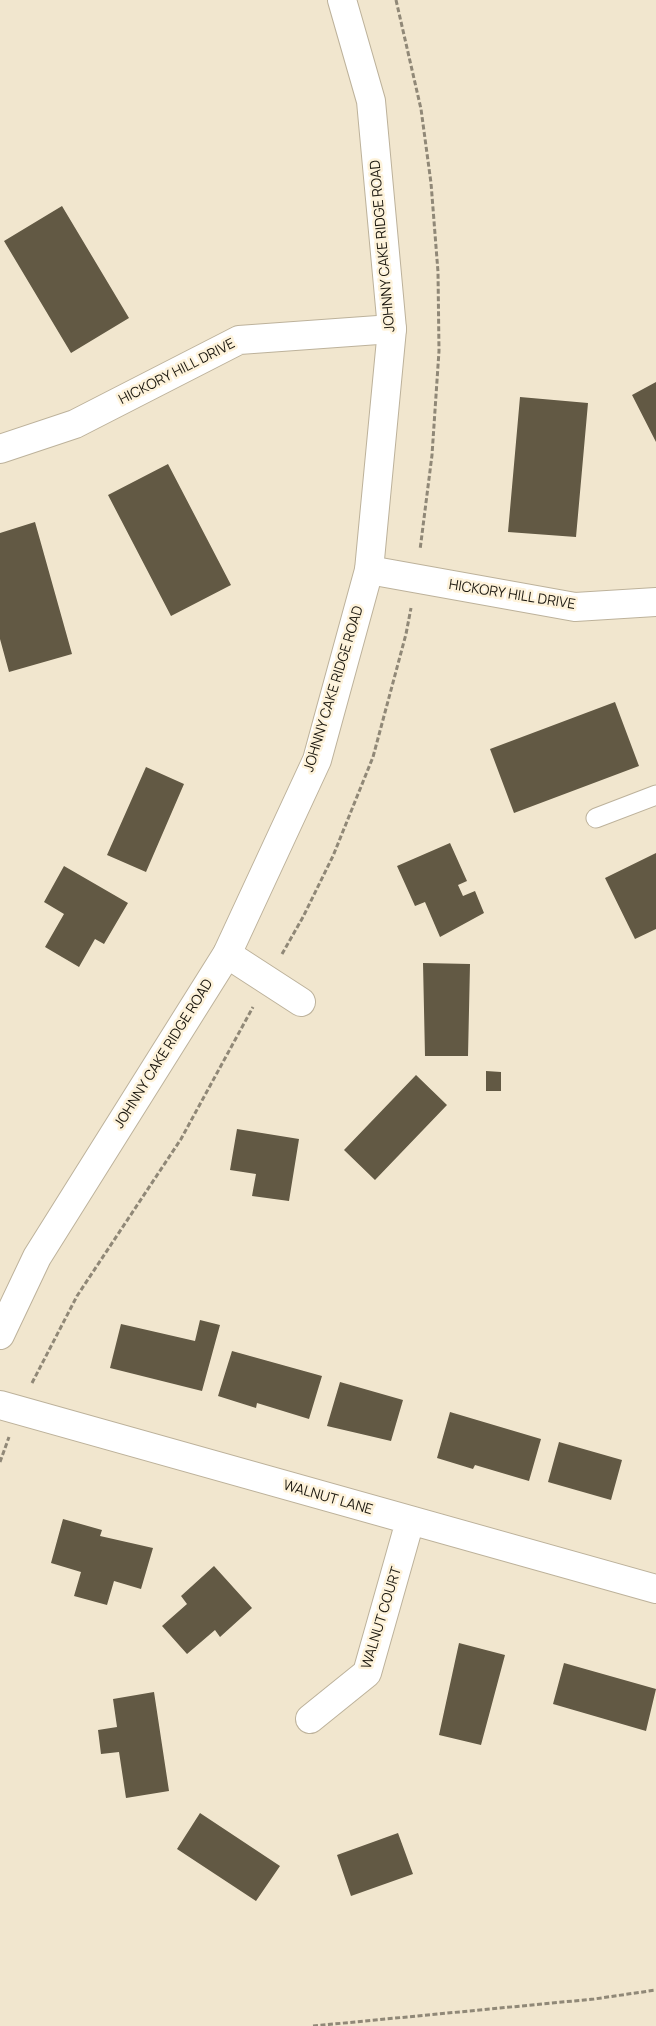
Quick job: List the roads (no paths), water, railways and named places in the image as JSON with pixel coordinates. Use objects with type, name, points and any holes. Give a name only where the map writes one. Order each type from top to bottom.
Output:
[{"type":"street","name":"JOHNNY CAKE RIDGE ROAD","points":[[0,1335],[38,1257],[227,954],[317,760],[369,570],[392,329],[371,101],[342,0]]},
{"type":"street","name":"HICKORY HILL DRIVE","points":[[0,449],[74,424],[238,340],[392,329]]},
{"type":"street","name":"HICKORY HILL DRIVE","points":[[369,570],[575,607],[656,602]]},
{"type":"street","points":[[227,954],[301,1002]]},
{"type":"street","name":"WALNUT LANE","points":[[0,1405],[656,1589]]},
{"type":"street","name":"WALNUT COURT","points":[[310,1719],[367,1673],[410,1521]]},
{"type":"lane","points":[[596,818],[656,795]]}]
